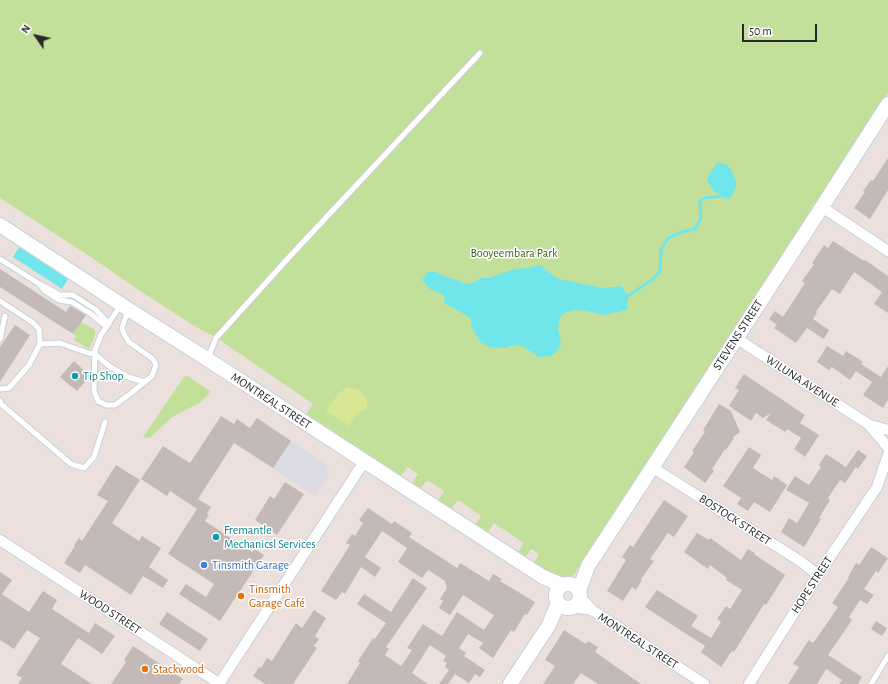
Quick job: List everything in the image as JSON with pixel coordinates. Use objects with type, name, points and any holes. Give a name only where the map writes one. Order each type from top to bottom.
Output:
[{"type":"street","name":"STEVENS STREET","points":[[510,684],[888,104]]},
{"type":"street","points":[[822,207],[888,251]]},
{"type":"street","name":"MONTREAL STREET","points":[[0,225],[543,577],[568,596],[592,610],[704,684]]},
{"type":"street","name":"WILUNA AVENUE","points":[[736,338],[868,424],[888,448]]},
{"type":"street","name":"WILUNA AVENUE","points":[[868,424],[888,430]]},
{"type":"street","name":"HOPE STREET","points":[[877,487],[888,456]]},
{"type":"street","points":[[219,684],[364,462]]},
{"type":"street","name":"BOSTOCK STREET","points":[[652,467],[800,561],[818,575]]},
{"type":"street","name":"HOPE STREET","points":[[749,684],[818,575],[877,487],[888,476]]},
{"type":"street","name":"WOOD STREET","points":[[0,540],[219,684]]},
{"type":"lane","points":[[207,359],[216,339],[221,332],[480,53]]},
{"type":"lane","points":[[0,259],[38,283],[45,291],[59,300],[72,302],[108,326]]},
{"type":"lane","points":[[0,301],[32,322],[38,329],[40,344],[29,365],[9,388],[0,389]]},
{"type":"lane","points":[[125,307],[122,328],[124,334],[129,342],[153,359],[156,365],[152,376],[145,382],[115,405],[106,405],[98,401],[94,391],[95,350],[108,326],[125,307]]},
{"type":"lane","points":[[0,323],[10,308]]},
{"type":"lane","points":[[0,340],[5,316]]},
{"type":"lane","points":[[40,344],[60,343],[95,354],[109,366],[128,378],[145,382]]},
{"type":"lane","points":[[0,401],[1,404],[71,464],[84,468],[94,457],[105,422]]},
{"type":"lane","points":[[871,684],[888,656]]},
{"type":"shaded area","points":[[257,418],[326,464],[329,475],[315,496],[239,446]]},
{"type":"green space","name":"Booyeembara Park","points":[[0,0],[888,0],[888,93],[574,574],[567,579],[562,580],[533,565],[539,554],[531,549],[524,559],[517,554],[524,543],[494,523],[487,534],[474,527],[481,516],[458,500],[450,511],[437,502],[444,491],[427,480],[420,490],[411,485],[418,474],[407,467],[400,478],[305,416],[313,404],[217,338],[196,327],[134,287],[0,198]]},
{"type":"green space","points":[[81,322],[95,330],[95,336],[89,349],[74,340],[76,337],[73,334]]},
{"type":"green space","points":[[187,376],[210,391],[208,395],[201,402],[172,417],[151,437],[143,437],[184,377]]},
{"type":"green space","points":[[348,387],[359,390],[367,398],[367,408],[357,414],[349,426],[326,411],[338,394]]},
{"type":"water","points":[[717,163],[726,164],[731,169],[736,181],[736,187],[732,196],[728,199],[714,191],[707,180],[709,174]]},
{"type":"water","points":[[19,247],[68,279],[62,289],[13,257]]},
{"type":"water","points":[[540,265],[558,279],[603,288],[621,286],[628,296],[627,310],[603,315],[588,311],[576,310],[566,312],[561,316],[559,322],[558,329],[561,342],[558,350],[551,356],[539,357],[522,346],[512,345],[505,348],[491,347],[481,343],[471,326],[471,319],[444,303],[445,298],[442,294],[430,289],[422,280],[428,272],[436,272],[458,280],[463,284],[476,282],[480,278],[489,278],[514,269]]},
{"type":"building","points":[[888,158],[888,190],[870,219],[854,208],[865,192],[863,191],[871,180],[873,181]]},
{"type":"building","points":[[833,241],[888,276],[888,313],[874,304],[882,292],[854,272],[840,294],[832,289],[816,312],[817,313],[813,319],[829,330],[824,339],[807,328],[796,343],[774,328],[777,325],[769,319],[775,311],[783,317],[805,283],[802,281],[814,264],[812,263],[824,245],[828,248]]},
{"type":"building","points":[[0,269],[66,312],[70,306],[86,315],[73,334],[0,287]]},
{"type":"building","points":[[15,325],[30,335],[0,382],[0,347]]},
{"type":"building","points":[[827,346],[843,356],[846,351],[863,362],[861,364],[881,377],[888,366],[888,400],[883,408],[863,395],[872,382],[856,371],[850,380],[832,367],[829,370],[817,362]]},
{"type":"building","name":"Tip Shop","points":[[74,361],[90,376],[77,391],[60,377]]},
{"type":"building","points":[[744,374],[805,415],[800,423],[819,435],[805,457],[794,449],[801,438],[787,429],[785,432],[766,420],[771,413],[763,418],[756,413],[751,421],[729,406],[739,390],[735,388]]},
{"type":"building","points":[[719,404],[731,411],[740,432],[733,437],[734,438],[712,469],[714,471],[705,483],[684,467],[694,452],[692,451],[705,432],[703,430]]},
{"type":"building","points":[[221,416],[234,424],[237,419],[250,428],[257,418],[291,441],[273,468],[234,443],[198,499],[211,507],[207,514],[209,515],[205,521],[252,552],[255,549],[264,555],[220,621],[179,594],[186,584],[206,597],[214,584],[168,554],[197,509],[170,491],[167,496],[141,479],[163,446],[190,463]]},
{"type":"building","points":[[749,447],[761,455],[753,468],[772,480],[774,476],[787,485],[770,512],[754,502],[748,511],[737,504],[741,498],[723,486]]},
{"type":"building","points":[[858,450],[867,456],[858,469],[856,467],[845,483],[840,480],[828,498],[830,500],[819,518],[821,519],[804,547],[781,532],[789,518],[797,523],[809,503],[786,490],[795,476],[809,485],[821,467],[819,465],[826,454],[846,467]]},
{"type":"building","points":[[116,465],[140,480],[112,523],[139,541],[142,536],[161,548],[149,567],[168,580],[163,588],[143,576],[131,595],[85,565],[80,573],[64,563],[75,546],[74,545],[79,538],[82,541],[108,501],[97,495]]},
{"type":"building","points":[[285,482],[304,494],[277,535],[255,520],[270,496],[274,499]]},
{"type":"building","points":[[664,500],[688,516],[674,537],[668,533],[650,559],[654,561],[641,579],[642,580],[636,590],[632,587],[623,601],[607,591],[626,560],[622,557],[630,545],[633,547]]},
{"type":"building","points":[[368,508],[392,524],[394,521],[412,533],[409,537],[457,568],[460,563],[489,581],[493,574],[502,579],[500,581],[535,602],[527,615],[525,614],[514,632],[511,630],[493,658],[479,648],[483,643],[468,634],[459,648],[466,653],[464,656],[485,670],[480,677],[475,674],[469,683],[455,674],[448,684],[439,684],[449,670],[445,667],[447,663],[443,661],[446,656],[430,645],[412,673],[428,684],[347,684],[360,663],[358,661],[373,638],[374,640],[386,623],[357,604],[364,594],[391,612],[413,578],[427,588],[386,647],[389,649],[385,655],[401,666],[412,650],[407,648],[423,624],[442,636],[457,612],[484,630],[494,615],[463,595],[450,615],[439,608],[443,601],[440,599],[447,588],[445,581],[428,570],[422,578],[398,562],[407,548],[382,531],[365,557],[381,568],[375,577],[361,567],[345,594],[342,592],[336,600],[321,591],[350,545],[346,543],[352,534],[355,536],[363,523],[359,520]]},
{"type":"building","points":[[697,533],[709,540],[710,538],[741,560],[748,549],[785,575],[766,605],[764,604],[734,652],[732,651],[721,667],[701,652],[705,646],[645,607],[657,590],[698,616],[691,626],[711,638],[721,622],[717,619],[726,606],[730,609],[742,590],[726,580],[727,578],[710,565],[708,569],[684,552]]},
{"type":"building","points":[[871,547],[888,558],[878,573],[876,571],[864,589],[874,595],[867,604],[860,600],[849,617],[852,620],[828,655],[862,677],[858,684],[839,684],[842,680],[826,669],[817,684],[788,684],[799,667],[793,664],[809,640],[813,643],[838,607],[832,603],[849,578],[848,577],[856,563],[859,565]]},
{"type":"building","points":[[0,572],[12,580],[2,594],[29,612],[43,591],[57,600],[52,609],[89,633],[95,623],[115,636],[102,654],[78,638],[61,664],[92,684],[18,684],[22,678],[16,675],[40,638],[27,630],[14,649],[0,640]]},
{"type":"building","points":[[314,610],[326,618],[315,636],[319,639],[314,646],[317,648],[293,684],[265,684],[253,676],[259,667],[261,668],[267,658],[272,661],[296,623],[302,628]]},
{"type":"building","points":[[167,612],[208,639],[200,651],[159,624]]},
{"type":"building","points":[[876,621],[887,628],[882,636],[871,629]]},
{"type":"building","points":[[564,630],[586,644],[588,641],[598,647],[595,652],[641,684],[598,684],[581,673],[573,684],[543,684],[555,666],[545,660]]},
{"type":"building","name":"Stackwood","points":[[133,646],[183,679],[179,684],[111,684],[126,662],[124,660]]},
{"type":"waterway","points":[[628,296],[653,279],[660,271],[661,250],[668,238],[682,232],[695,229],[701,218],[700,201],[705,198],[721,196]]},
{"type":"place","name":"Tip Shop","points":[[75,376]]},
{"type":"place","name":"Fremantle Mechanicsl Services","points":[[216,537]]},
{"type":"place","name":"Tinsmith Garage","points":[[204,565]]},
{"type":"place","name":"Tinsmith Garage Café","points":[[241,596]]},
{"type":"place","name":"Stackwood","points":[[145,669]]}]
